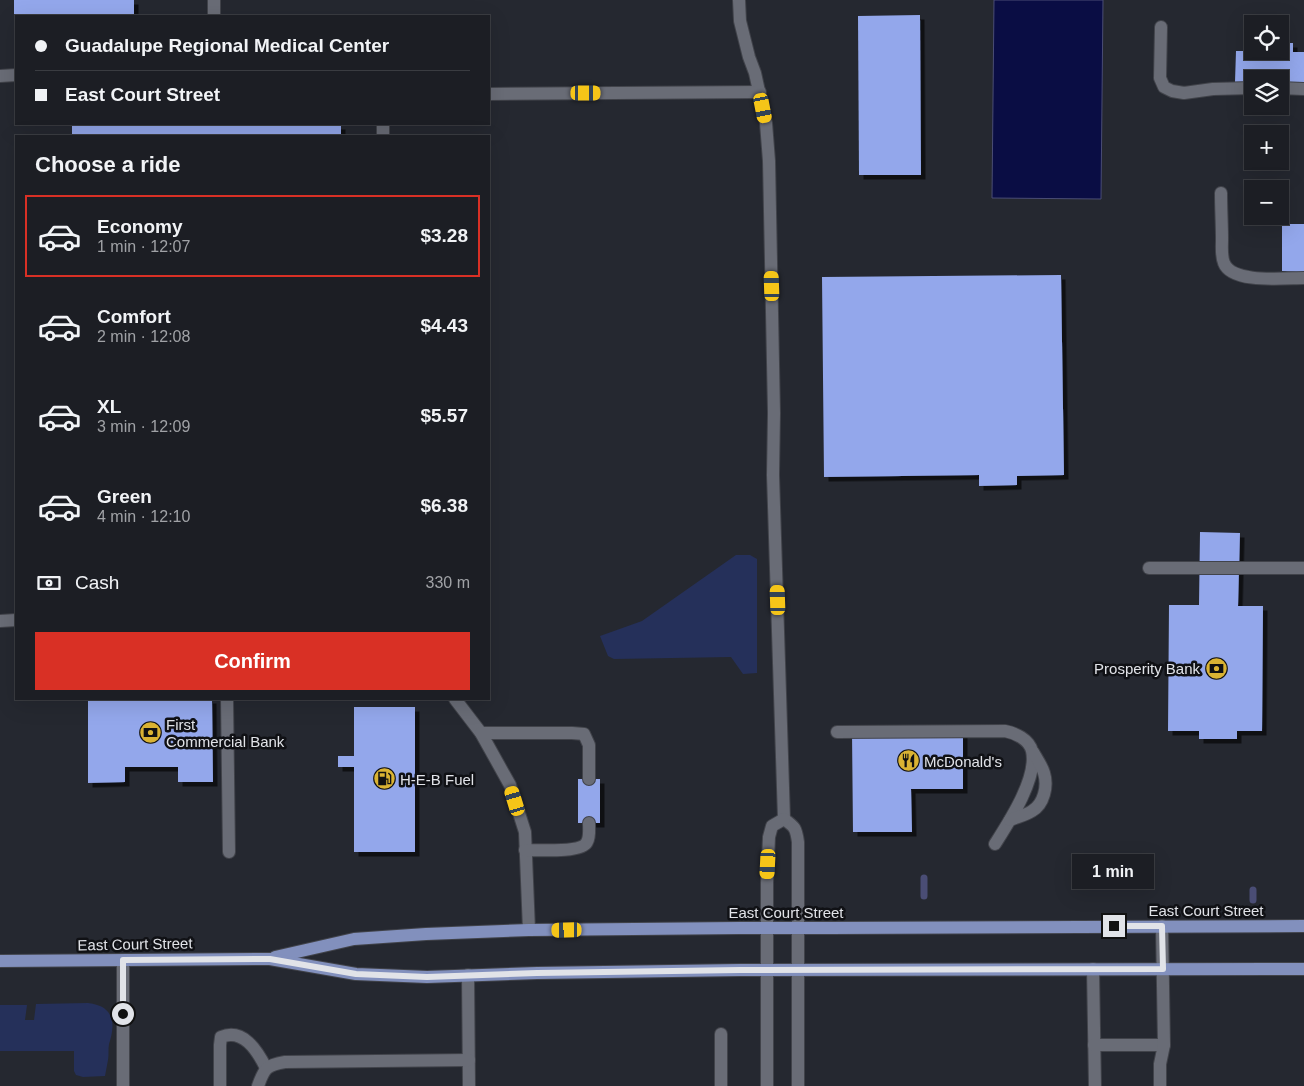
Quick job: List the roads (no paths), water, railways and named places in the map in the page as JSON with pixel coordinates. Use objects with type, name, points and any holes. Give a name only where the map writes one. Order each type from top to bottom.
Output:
[{"type":"main road","name":"East Court Street","points":[[270,959],[354,939],[529,930],[1304,926]]},
{"type":"main road","name":"East Court Street","points":[[0,961],[270,959],[356,974],[427,977],[740,970],[1304,969]]},
{"type":"lane","points":[[214,0],[214,15]]},
{"type":"lane","points":[[739,0],[740,21],[760,92],[766,123],[769,161],[774,413],[773,476],[784,819],[794,827],[798,842],[798,1086]]},
{"type":"lane","points":[[1161,27],[1160,78],[1164,87],[1172,91],[1184,93],[1213,89],[1244,88]]},
{"type":"lane","points":[[0,76],[15,76]]},
{"type":"lane","points":[[1289,88],[1304,89]]},
{"type":"lane","points":[[490,94],[760,92]]},
{"type":"lane","points":[[1221,193],[1222,253],[1224,263],[1230,271],[1250,278],[1304,278]]},
{"type":"lane","points":[[1149,568],[1304,568]]},
{"type":"lane","points":[[0,620],[15,620]]},
{"type":"lane","points":[[228,700],[229,852]]},
{"type":"lane","points":[[456,700],[481,733],[510,785],[525,832],[529,930]]},
{"type":"lane","points":[[837,732],[1005,731],[1016,734],[1032,750],[1044,772],[1046,783],[1039,805],[1032,811],[1010,820]]},
{"type":"lane","points":[[481,733],[584,734],[588,744],[588,779]]},
{"type":"lane","points":[[995,844],[1026,789],[1030,776],[1032,750]]},
{"type":"lane","points":[[767,1086],[769,837],[772,826],[784,819]]},
{"type":"lane","points":[[526,850],[573,850],[582,848],[587,844],[589,823]]},
{"type":"lane","points":[[1160,1086],[1160,1064],[1164,1045],[1162,926]]},
{"type":"lane","points":[[123,960],[124,1086]]},
{"type":"lane","points":[[1093,969],[1095,1086]]},
{"type":"lane","points":[[468,975],[469,1086]]},
{"type":"lane","points":[[721,1034],[721,1086]]},
{"type":"lane","points":[[220,1086],[220,1038],[228,1035],[241,1036],[260,1055],[266,1068]]},
{"type":"lane","points":[[1094,1045],[1164,1045]]},
{"type":"lane","points":[[258,1086],[266,1068],[285,1062],[469,1060]]},
{"type":"waterway","points":[[924,878],[924,896]]},
{"type":"waterway","points":[[1253,890],[1253,900]]},
{"type":"place","name":"Prosperity Bank","points":[[1216,668]]},
{"type":"place","name":"First Commercial Bank","points":[[150,733]]},
{"type":"place","name":"McDonald's","points":[[908,761]]},
{"type":"place","name":"H-E-B Fuel","points":[[384,779]]}]
